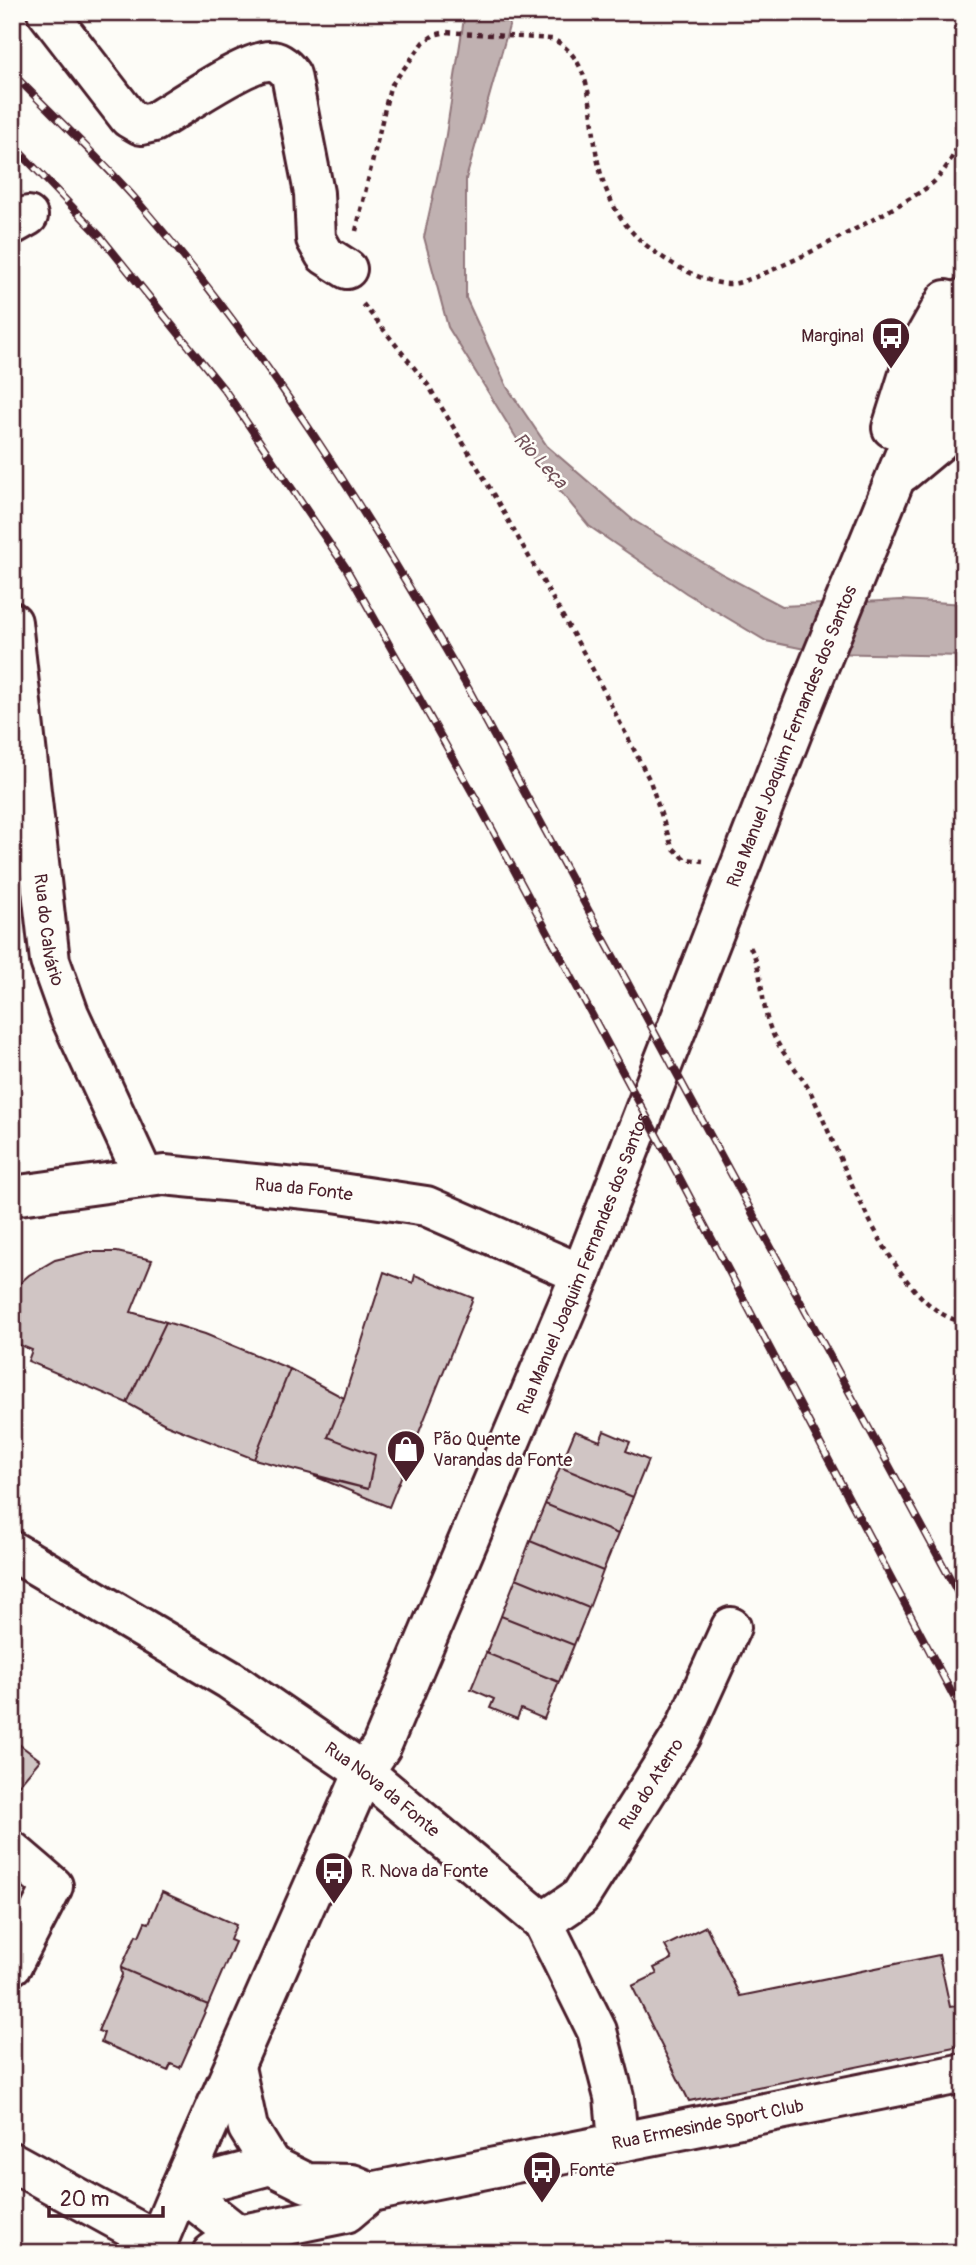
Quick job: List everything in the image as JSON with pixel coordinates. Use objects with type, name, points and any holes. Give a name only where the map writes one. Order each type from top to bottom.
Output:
[{"type":"street","points":[[47,12],[129,118],[141,125],[155,122],[250,65],[270,61],[284,66],[291,75],[314,193],[316,239],[325,255],[347,269]]},
{"type":"street","points":[[896,478],[889,438],[915,355],[937,313],[964,278]]},
{"type":"street","name":"Rua Manuel Joaquim Fernandes dos Santos","points":[[155,2247],[364,1772],[381,1747],[581,1274],[724,913],[804,702],[896,478],[961,310]]},
{"type":"street","points":[[896,478],[939,442],[964,392]]},
{"type":"street","name":"Rua do Calvário","points":[[12,623],[50,961],[69,1014],[144,1177]]},
{"type":"street","name":"Rua da Fonte","points":[[12,1196],[164,1175],[327,1191],[426,1206],[581,1274]]},
{"type":"street","name":"Rua Nova da Fonte","points":[[12,1551],[230,1680],[364,1772],[543,1922],[597,2031],[614,2097],[618,2141]]},
{"type":"street","name":"Rua do Aterro","points":[[543,1922],[580,1897],[682,1735],[731,1626]]},
{"type":"street","points":[[12,1852],[53,1886],[12,1965]]},
{"type":"street","points":[[180,2189],[271,2165],[248,2128],[235,2067]]},
{"type":"street","name":"Rua Ermesinde Sport Club","points":[[180,2189],[225,2244],[346,2213],[370,2192],[964,2073]]},
{"type":"street","points":[[12,2162],[155,2247]]},
{"type":"street","name":"Rua Ermesinde Sport Club","points":[[271,2165],[307,2183],[352,2184],[370,2192]]},
{"type":"path","points":[[744,859],[685,859],[672,847],[650,781],[583,652],[451,422],[428,385],[347,282],[347,269],[390,87],[425,42],[434,35],[446,32],[552,39],[562,44],[576,61],[588,89],[598,163],[612,205],[632,233],[659,256],[695,275],[730,284],[762,276],[931,185],[953,157],[964,134]]},
{"type":"path","points":[[724,913],[752,949],[771,1030],[809,1091],[875,1228],[903,1279],[917,1295],[948,1320],[964,1322]]},
{"type":"water","name":"Rio Leça","points":[[465,12],[513,12],[466,179],[466,298],[507,387],[547,446],[633,520],[722,574],[782,606],[902,600],[964,604],[964,656],[824,653],[766,641],[686,593],[589,526],[517,439],[448,327],[424,237],[445,141]]},
{"type":"building","points":[[88,1252],[117,1252],[152,1260],[131,1312],[166,1322],[127,1403],[28,1361],[32,1350],[12,1342],[12,1290],[29,1275],[55,1260]]},
{"type":"building","points":[[384,1272],[413,1283],[415,1275],[473,1298],[389,1507],[314,1476],[368,1489],[375,1455],[328,1437],[344,1398]]},
{"type":"building","points":[[166,1322],[205,1334],[290,1369],[254,1459],[165,1424],[127,1403]]},
{"type":"building","points":[[290,1369],[344,1398],[328,1437],[375,1455],[368,1489],[254,1459]]},
{"type":"building","points":[[575,1431],[600,1441],[604,1431],[630,1442],[626,1451],[648,1460],[633,1497],[560,1467]]},
{"type":"building","points":[[560,1467],[633,1497],[618,1534],[545,1504]]},
{"type":"building","points":[[545,1504],[618,1534],[603,1571],[530,1541]]},
{"type":"building","points":[[530,1541],[603,1571],[589,1608],[516,1578]]},
{"type":"building","points":[[516,1578],[589,1608],[574,1645],[501,1616]]},
{"type":"building","points":[[501,1616],[574,1645],[559,1682],[486,1653]]},
{"type":"building","points":[[486,1653],[559,1682],[544,1719],[521,1709],[517,1719],[490,1708],[494,1699],[471,1689]]},
{"type":"building","points":[[12,1739],[40,1760],[12,1793]]},
{"type":"building","points":[[162,1892],[236,1925],[230,1940],[235,1942],[208,2005],[121,1968],[136,1935],[139,1936],[145,1922],[149,1923]]},
{"type":"building","points":[[706,1926],[740,1996],[939,1955],[950,2007],[964,2005],[964,2045],[689,2101],[632,1986],[657,1974],[654,1968],[672,1959],[665,1946]]},
{"type":"building","points":[[121,1968],[208,2005],[180,2068],[171,2064],[168,2071],[101,2042],[104,2033],[98,2031],[122,1975]]},
{"type":"railway","points":[[12,73],[123,185],[185,259],[274,376],[394,561],[468,688],[964,1604]]},
{"type":"railway","points":[[12,144],[100,236],[226,392],[346,568],[476,799],[964,1716]]},
{"type":"place","name":"Marginal","points":[[891,370]]},
{"type":"place","name":"Pão Quente Varandas da Fonte","points":[[406,1483]]},
{"type":"place","name":"R. Nova da Fonte","points":[[334,1905]]},
{"type":"place","name":"Fonte","points":[[542,2204]]}]
